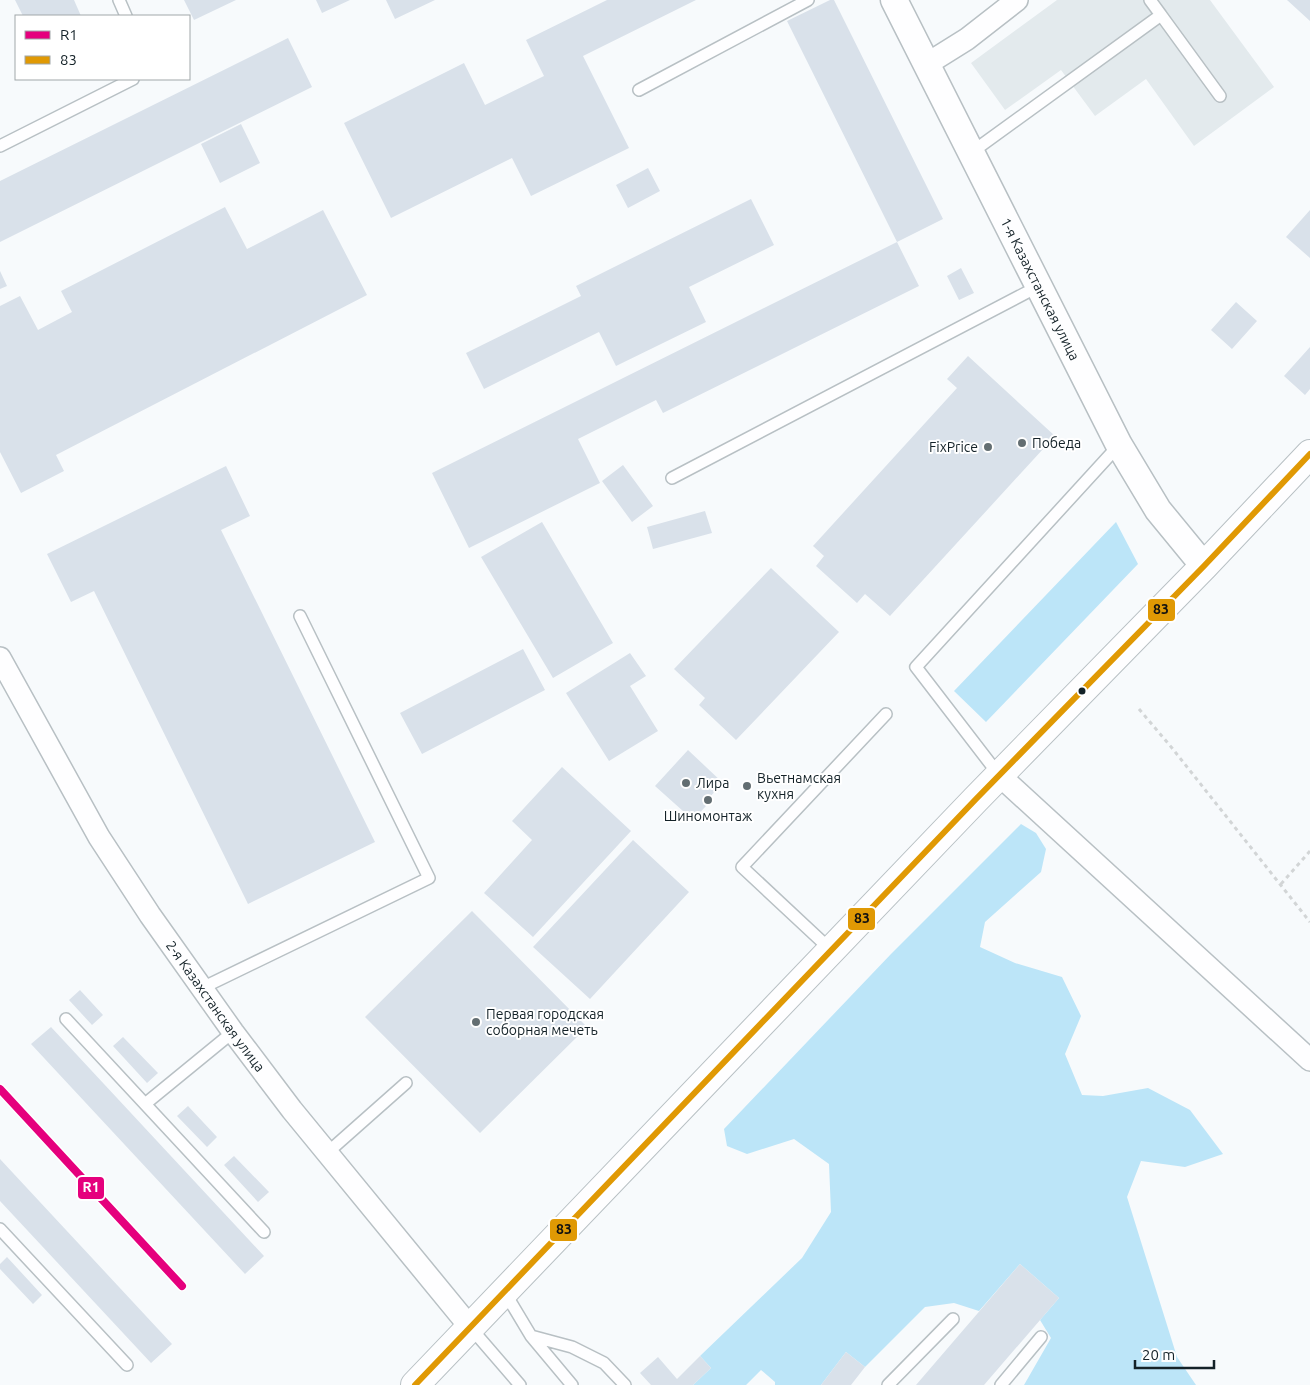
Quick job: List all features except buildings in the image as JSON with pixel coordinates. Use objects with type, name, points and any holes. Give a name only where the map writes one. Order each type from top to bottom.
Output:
[{"type":"main road","points":[[415,1385],[999,775],[1204,566],[1310,454]]},
{"type":"street","name":"1-я Казахстанская улица","points":[[894,0],[1119,445],[1158,510],[1204,566]]},
{"type":"street","points":[[926,64],[967,39],[1017,0]]},
{"type":"street","name":"2-я Казахстанская улица","points":[[0,658],[99,837],[150,915],[233,1032],[292,1110],[470,1327]]},
{"type":"street","points":[[999,775],[1310,1060]]},
{"type":"lane","points":[[119,0],[126,15]]},
{"type":"lane","points":[[639,90],[808,0]]},
{"type":"lane","points":[[1150,0],[1220,96]]},
{"type":"lane","points":[[972,152],[1161,15]]},
{"type":"lane","points":[[0,146],[131,80]]},
{"type":"lane","points":[[672,478],[1038,286]]},
{"type":"lane","points":[[999,775],[916,667],[1119,445]]},
{"type":"lane","points":[[202,988],[429,878],[300,616]]},
{"type":"lane","points":[[832,951],[742,867],[886,714]]},
{"type":"lane","points":[[66,1020],[264,1232]]},
{"type":"lane","points":[[145,1104],[233,1032]]},
{"type":"lane","points":[[327,1153],[406,1083]]},
{"type":"lane","points":[[0,1229],[127,1365]]},
{"type":"lane","points":[[504,1292],[531,1336],[572,1385]]},
{"type":"lane","points":[[888,1385],[953,1319]]},
{"type":"lane","points":[[470,1327],[520,1385]]},
{"type":"lane","points":[[531,1336],[572,1347],[604,1363],[625,1385]]},
{"type":"lane","points":[[1001,1385],[1041,1337]]},
{"type":"path","points":[[1139,709],[1178,755],[1310,922]]},
{"type":"path","points":[[1281,884],[1310,852]]},
{"type":"shaded area","points":[[1057,0],[1210,0],[1274,87],[1194,146],[1146,79],[1095,116],[1061,70],[1005,110],[971,63]]},
{"type":"shaded area","points":[[1116,522],[1138,564],[986,722],[954,691]]},
{"type":"shaded area","points":[[1021,824],[1036,833],[1046,849],[1041,872],[985,922],[980,947],[1015,963],[1062,977],[1081,1016],[1065,1054],[1082,1095],[1103,1096],[1148,1088],[1190,1110],[1223,1154],[1185,1167],[1141,1161],[1127,1197],[1177,1357],[1196,1385],[1024,1385],[1051,1338],[1040,1320],[1059,1298],[1020,1264],[979,1311],[954,1303],[925,1307],[865,1367],[846,1352],[821,1385],[775,1385],[775,1382],[761,1370],[746,1385],[693,1385],[711,1368],[700,1356],[802,1258],[831,1212],[829,1164],[794,1139],[747,1154],[727,1146],[724,1129],[891,954]]},
{"type":"transit line","name":"83","points":[[415,1385],[976,799],[1204,566],[1310,454]]},
{"type":"transit line","name":"R1","points":[[0,1089],[182,1286]]},
{"type":"place","name":"Победа","points":[[1022,443]]},
{"type":"place","name":"FixPrice","points":[[988,447]]},
{"type":"place","name":"Лира","points":[[686,783]]},
{"type":"place","name":"Вьетнамская кухня","points":[[747,786]]},
{"type":"place","name":"Шиномонтаж","points":[[708,800]]},
{"type":"place","name":"Первая городская соборная мечеть","points":[[476,1022]]}]
